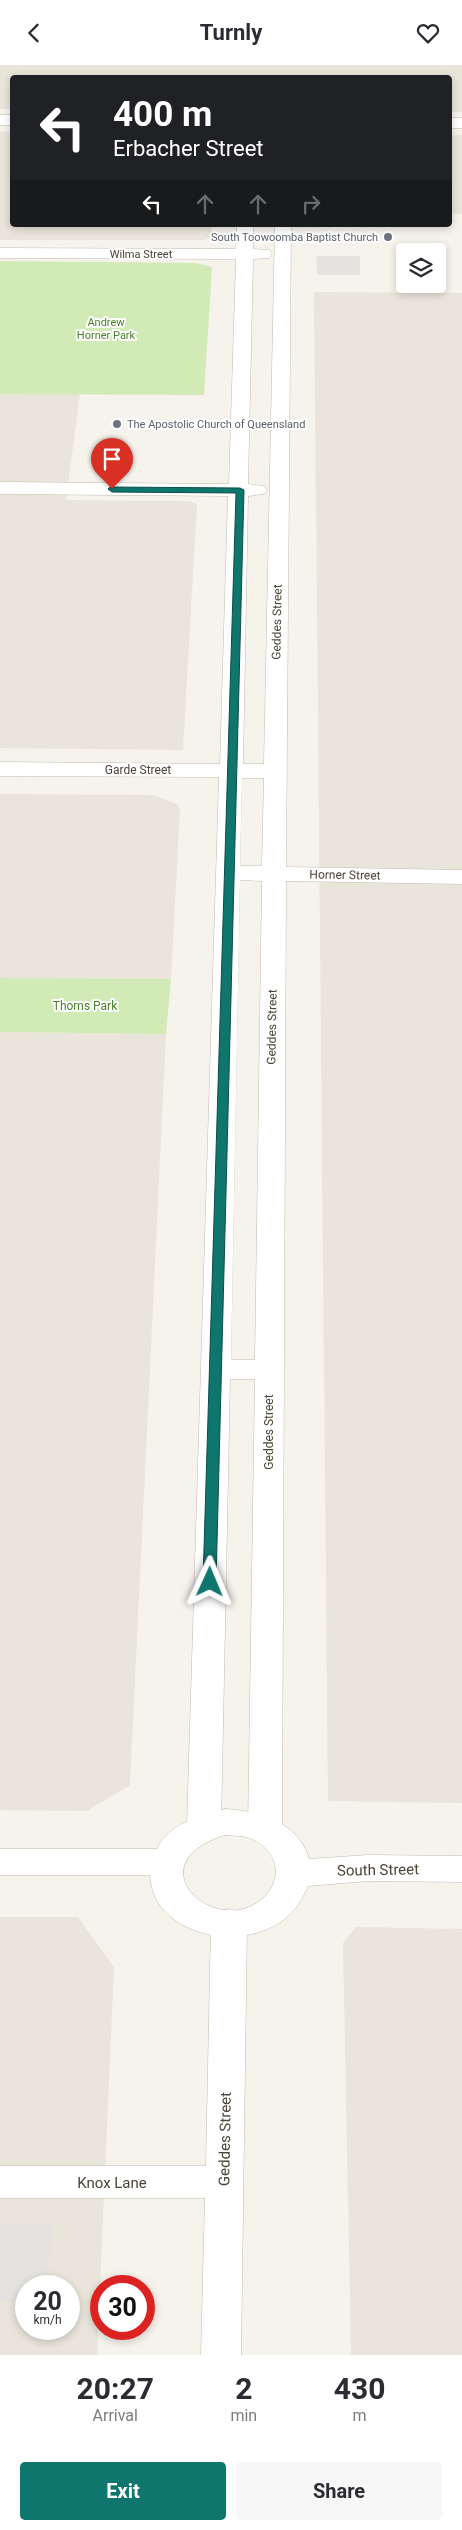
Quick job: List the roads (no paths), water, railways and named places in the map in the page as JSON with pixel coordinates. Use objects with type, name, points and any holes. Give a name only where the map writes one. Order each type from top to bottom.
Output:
[{"type":"street","points":[[204,1825],[228,873],[240,490],[245,227]]},
{"type":"street","name":"Geddes Street","points":[[266,1830],[274,874],[283,227]]},
{"type":"street","name":"Wilma Street","points":[[0,253],[282,255]]},
{"type":"street","points":[[0,488],[279,491]]},
{"type":"street","name":"Garde Street","points":[[0,769],[276,771]]},
{"type":"street","name":"Horner Street","points":[[228,873],[462,877]]},
{"type":"street","points":[[215,1369],[269,1370]]},
{"type":"street","points":[[225,1822],[246,1823],[266,1830],[288,1849],[293,1861],[295,1874],[292,1887],[275,1909],[262,1917],[228,1923],[208,1921],[176,1903],[167,1889],[166,1862],[173,1848],[187,1834],[204,1825],[225,1822]]},
{"type":"street","points":[[0,1862],[166,1862]]},
{"type":"street","name":"South Street","points":[[295,1874],[368,1868],[462,1869]]},
{"type":"street","name":"Geddes Street","points":[[221,2355],[228,1923]]},
{"type":"street","name":"Knox Lane","points":[[0,2182],[224,2182]]},
{"type":"place","name":"South Toowoomba Baptist Church","points":[[388,237]]},
{"type":"place","name":"The Apostolic Church of Queensland","points":[[117,424]]},
{"type":"park label","name":"Andrew Horner Park","points":[[106,328]]},
{"type":"park label","name":"Thoms Park","points":[[85,1006]]}]
